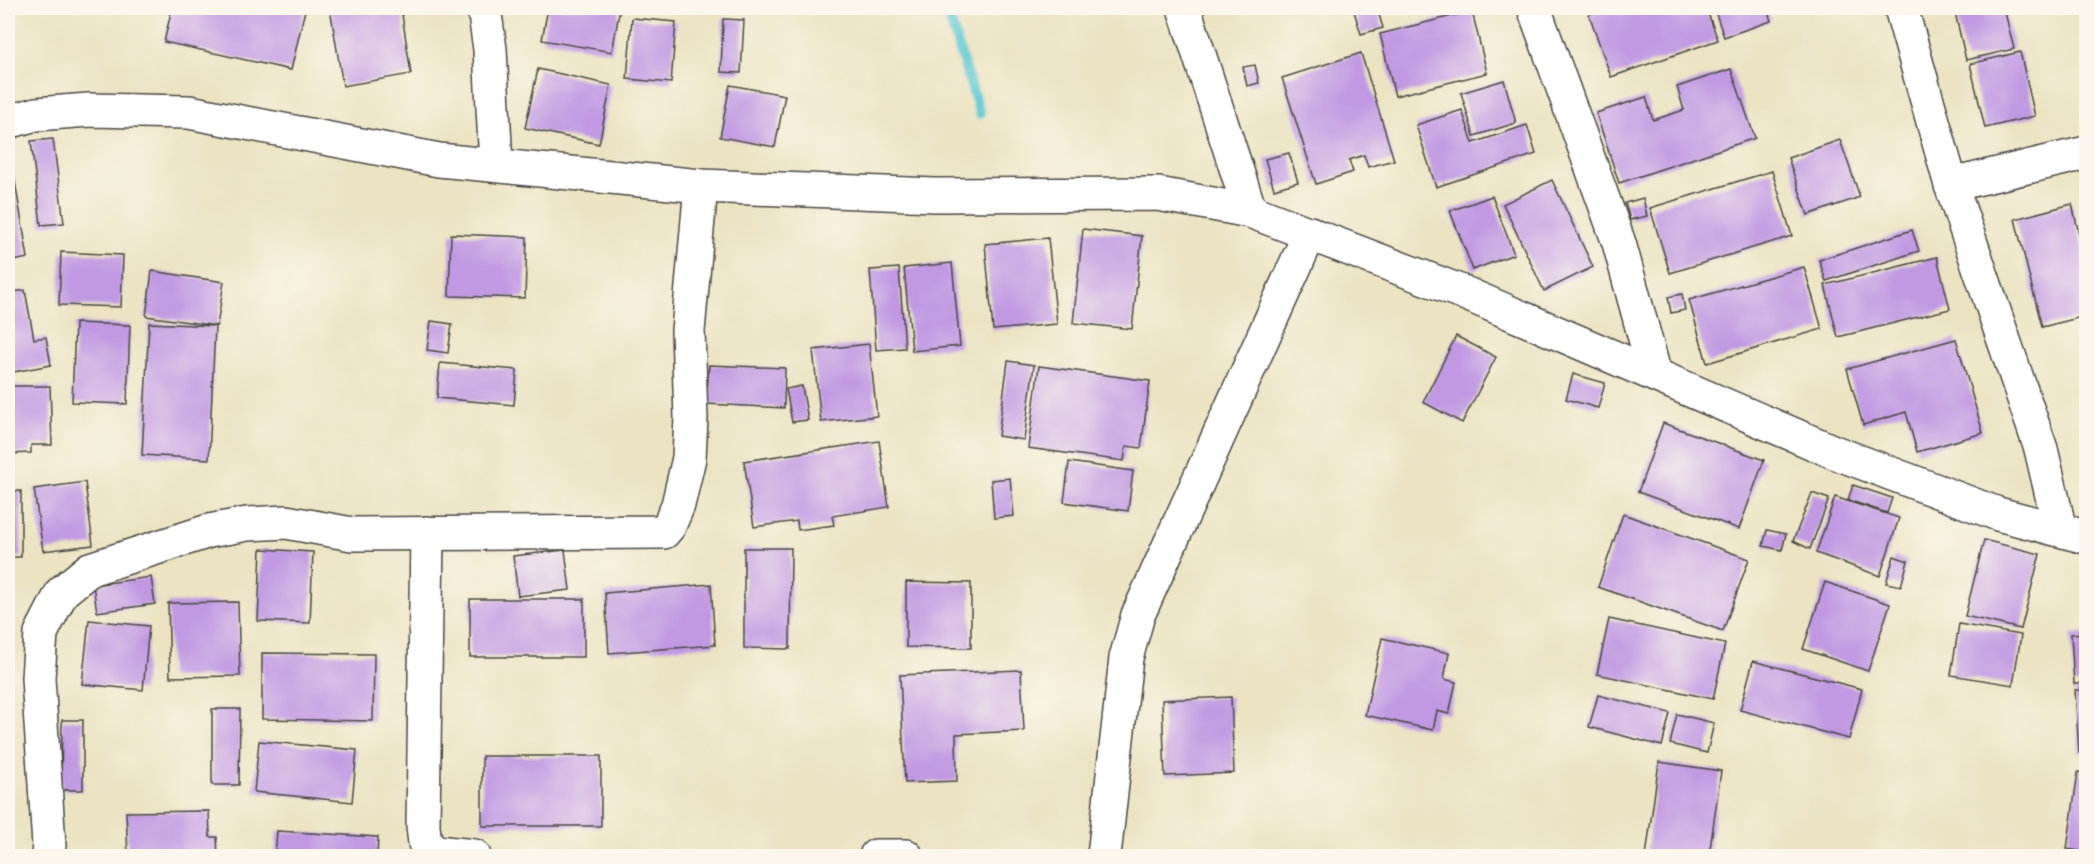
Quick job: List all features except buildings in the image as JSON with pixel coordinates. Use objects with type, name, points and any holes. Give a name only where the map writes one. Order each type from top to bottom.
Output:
[{"type":"street","points":[[484,8],[490,49],[496,165]]},
{"type":"street","points":[[1184,8],[1250,211]]},
{"type":"street","points":[[1534,8],[1619,243],[1655,375]]},
{"type":"street","points":[[1901,8],[1951,185],[2041,449],[2073,533]]},
{"type":"street","points":[[8,122],[36,114],[89,110],[189,112],[439,160],[701,186],[935,195],[1158,194],[1250,211],[1462,292],[1845,456],[1998,514],[2073,533]]},
{"type":"street","points":[[1951,185],[2086,153]]},
{"type":"street","points":[[48,856],[38,678],[41,633],[62,592],[90,569],[209,531],[247,524],[286,522],[352,534],[664,532],[678,505],[689,458],[688,331],[701,186]]},
{"type":"street","points":[[1104,856],[1126,658],[1138,615],[1311,233]]},
{"type":"street","points":[[427,533],[423,826],[425,843],[436,852],[474,856]]},
{"type":"street","points":[[876,856],[906,856]]},
{"type":"waterway","points":[[946,8],[980,114]]}]
